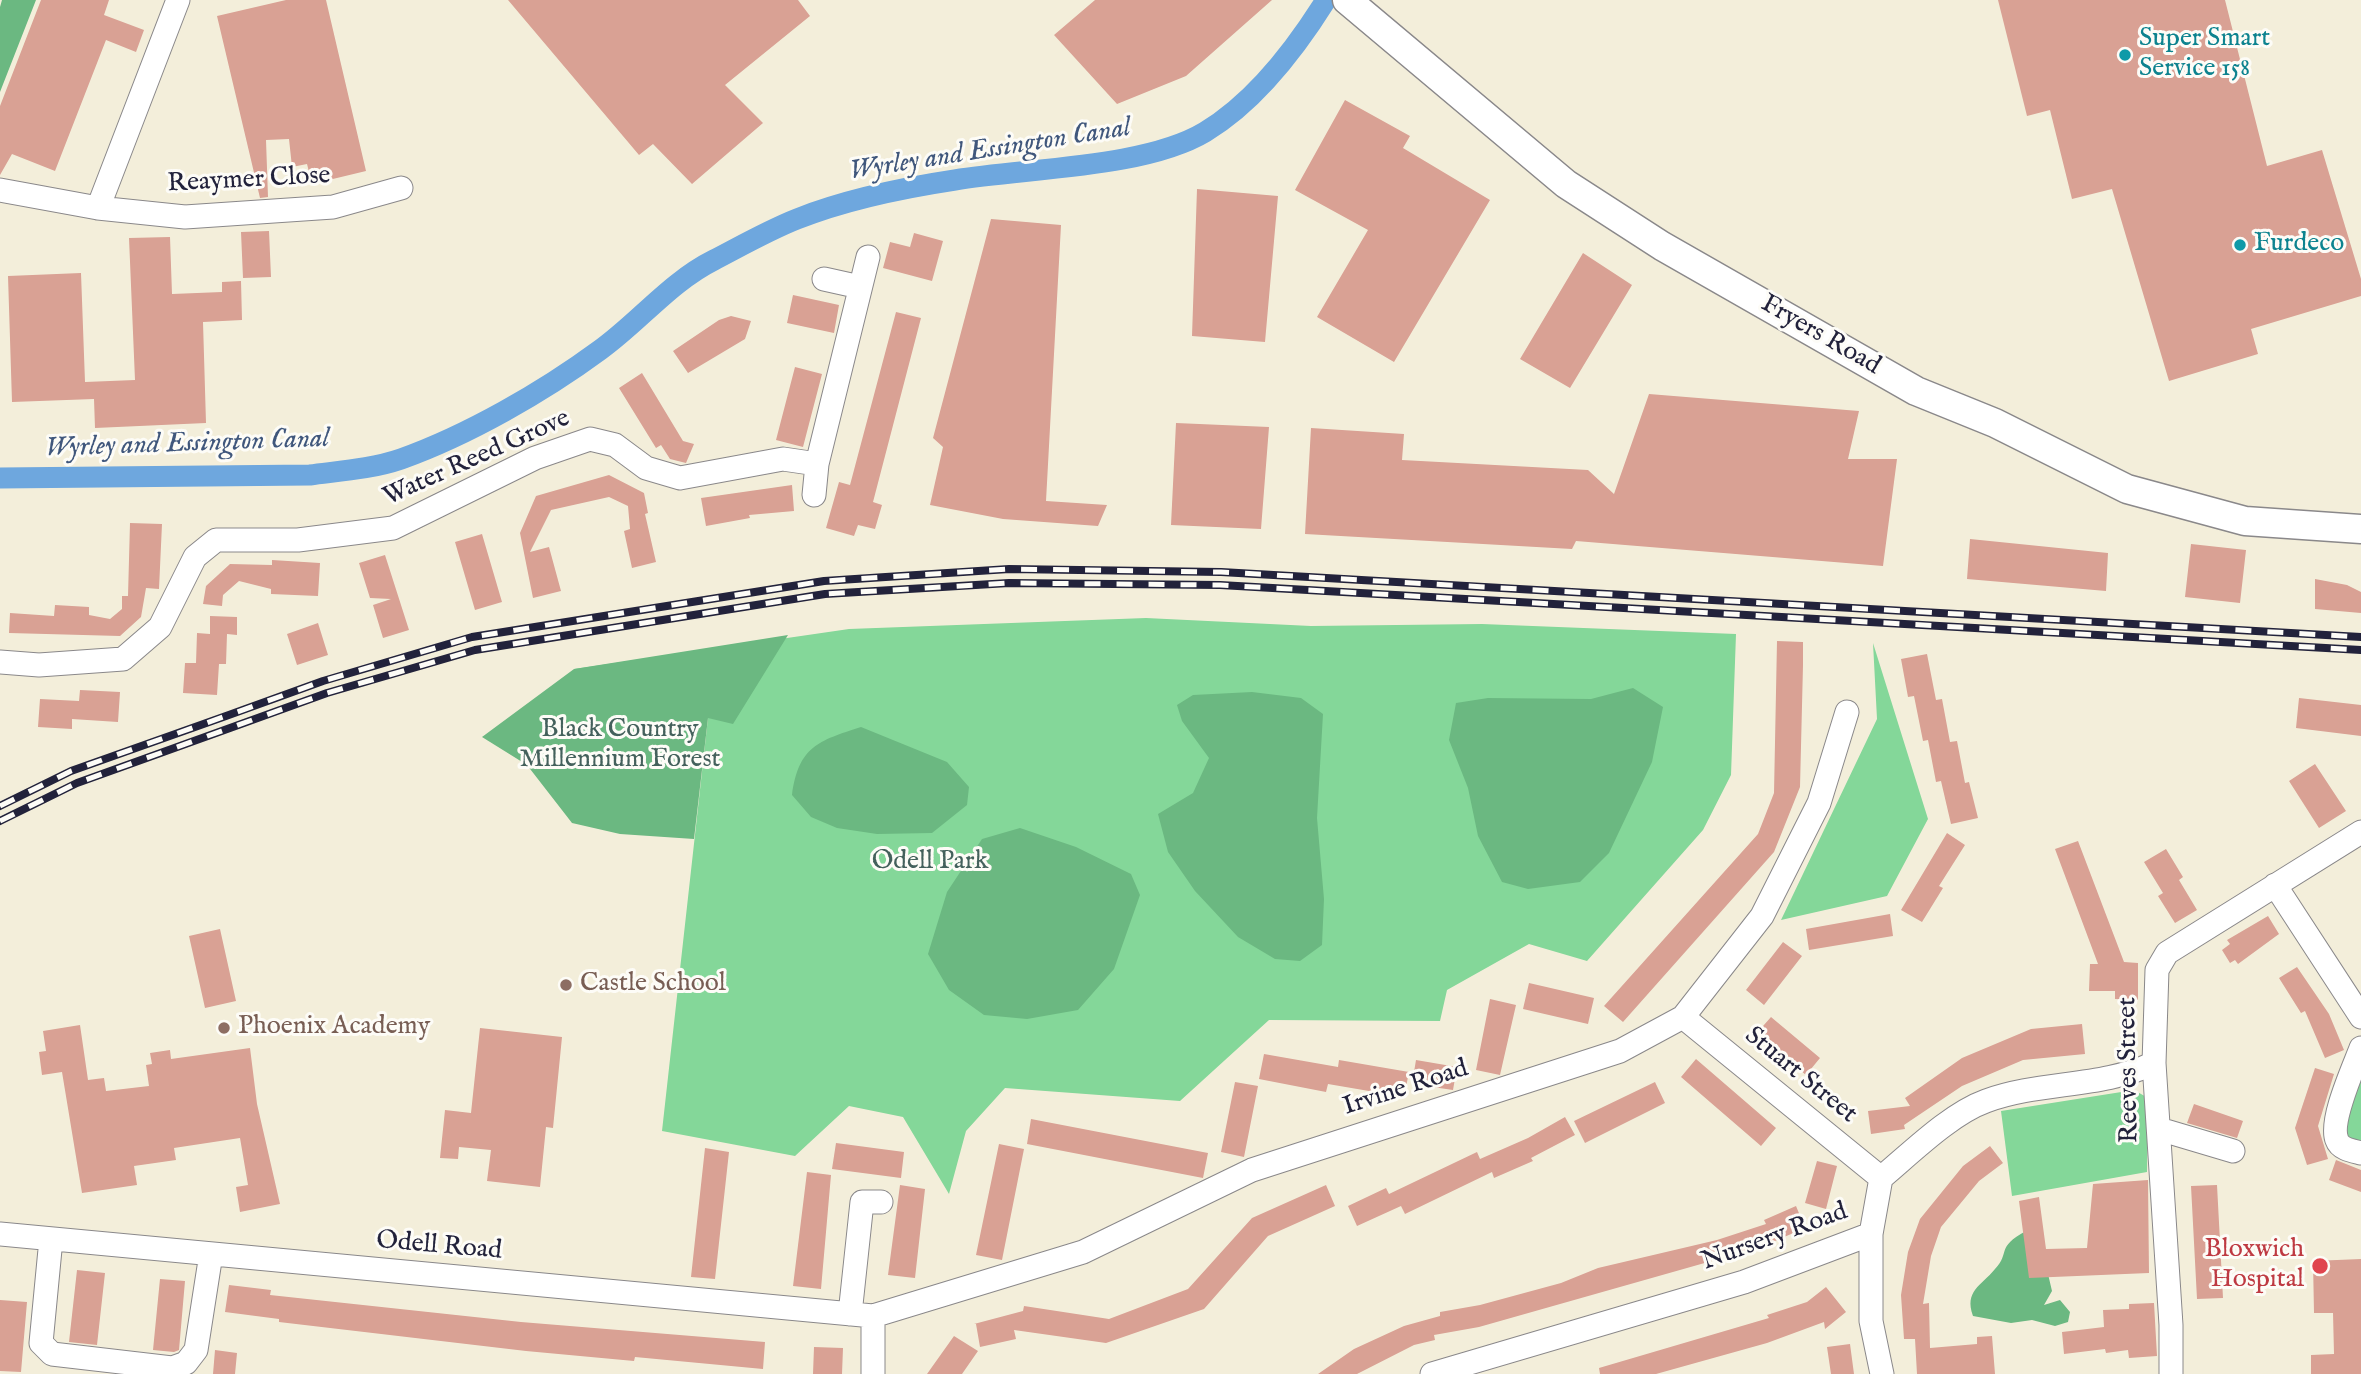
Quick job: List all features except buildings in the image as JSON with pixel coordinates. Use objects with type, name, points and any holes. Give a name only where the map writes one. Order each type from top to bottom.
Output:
[{"type":"street","points":[[98,208],[178,0]]},
{"type":"street","name":"Fryers Road","points":[[1353,6],[1566,184],[1662,246],[1916,391],[1995,423],[2127,489],[2245,521],[2361,528]]},
{"type":"street","name":"Reaymer Close","points":[[0,190],[98,208],[185,217],[319,208],[401,188]]},
{"type":"street","points":[[814,495],[817,464],[868,257]]},
{"type":"street","points":[[824,279],[860,287]]},
{"type":"street","name":"Water Reed Grove","points":[[0,662],[39,665],[123,660],[160,627],[195,558],[216,540],[298,540],[393,528],[535,458],[590,439],[615,445],[646,468],[680,478],[783,459],[817,464]]},
{"type":"street","name":"Irvine Road","points":[[873,1316],[1083,1252],[1252,1170],[1620,1051],[1684,1017],[1762,916],[1819,803],[1847,712]]},
{"type":"street","name":"Reeves Street","points":[[2171,1374],[2154,1063],[2154,1004],[2160,963],[2167,953],[2361,832]]},
{"type":"street","points":[[2275,885],[2361,1017]]},
{"type":"street","name":"Stuart Street","points":[[1684,1017],[1881,1178]]},
{"type":"street","points":[[2361,1048],[2346,1089],[2336,1133],[2342,1146],[2361,1153]]},
{"type":"street","points":[[1881,1178],[1941,1129],[1984,1101],[2038,1087],[2133,1073],[2154,1063]]},
{"type":"street","points":[[2159,1129],[2233,1151]]},
{"type":"street","name":"Nursery Road","points":[[1432,1374],[1744,1282],[1871,1234],[1881,1178]]},
{"type":"street","points":[[850,1314],[861,1201]]},
{"type":"street","name":"Odell Road","points":[[0,1234],[873,1316]]},
{"type":"street","points":[[1871,1234],[1871,1321],[1882,1374]]},
{"type":"street","points":[[51,1239],[41,1343],[52,1354],[172,1368],[186,1363],[196,1350],[211,1254]]},
{"type":"street","points":[[873,1316],[873,1374]]},
{"type":"green space","points":[[2,0],[36,0],[0,92],[0,7]]},
{"type":"green space","name":"Odell Park","points":[[1146,618],[1311,626],[1482,624],[1736,634],[1731,775],[1703,830],[1587,961],[1529,944],[1447,990],[1440,1021],[1269,1020],[1180,1101],[1005,1088],[966,1131],[949,1194],[903,1117],[849,1106],[795,1156],[662,1131],[708,718],[574,669],[849,629]]},
{"type":"green space","name":"Black Country Millennium Forest","points":[[788,635],[733,724],[708,718],[694,839],[620,834],[572,823],[527,765],[482,737],[574,669]]},
{"type":"green space","points":[[1873,643],[1928,819],[1887,896],[1781,920],[1877,719]]},
{"type":"green space","points":[[1633,688],[1663,707],[1652,762],[1609,853],[1580,882],[1528,889],[1502,882],[1478,836],[1468,788],[1449,740],[1456,703],[1488,698],[1591,699]]},
{"type":"green space","points":[[1252,692],[1301,698],[1323,714],[1317,818],[1324,899],[1322,945],[1300,961],[1275,959],[1238,937],[1195,891],[1168,852],[1158,814],[1193,793],[1209,758],[1182,721],[1177,705],[1193,695]]},
{"type":"green space","name":"Black Country Millennium Forest","points":[[861,727],[947,762],[969,787],[967,805],[932,833],[877,834],[837,828],[811,817],[792,795],[800,766],[813,748],[822,742]]},
{"type":"green space","points":[[1020,828],[1076,847],[1131,874],[1140,895],[1114,969],[1078,1010],[1027,1019],[984,1015],[949,990],[928,954],[947,892],[982,839]]},
{"type":"green space","points":[[2361,1065],[2361,1146],[2341,1134]]},
{"type":"green space","points":[[2134,1090],[2148,1098],[2147,1172],[2012,1196],[2001,1111]]},
{"type":"green space","points":[[2026,1231],[2048,1274],[2052,1291],[2044,1305],[2060,1300],[2070,1312],[2068,1322],[2055,1326],[2032,1320],[2011,1323],[1973,1316],[1971,1300],[1975,1289],[2000,1263],[2010,1242]]},
{"type":"waterway","name":"Wyrley and Essington Canal","points":[[0,478],[310,475],[401,459],[452,438],[530,397],[600,350],[683,279],[755,238],[797,219],[855,200],[915,187],[1119,160],[1180,144],[1205,132],[1241,105],[1273,73],[1326,0]]},
{"type":"railway","points":[[0,806],[71,771],[323,681],[472,637],[824,581],[1009,569],[1221,572],[2361,637]]},
{"type":"railway","points":[[0,821],[77,783],[327,693],[475,650],[825,594],[1009,583],[1220,585],[2361,650]]},
{"type":"place","name":"Super Smart Service 158","points":[[2125,55]]},
{"type":"place","name":"Furdeco","points":[[2240,245]]},
{"type":"place","name":"Castle School","points":[[566,985]]},
{"type":"place","name":"Phoenix Academy","points":[[224,1028]]},
{"type":"place","name":"Bloxwich Hospital","points":[[2320,1266]]}]
